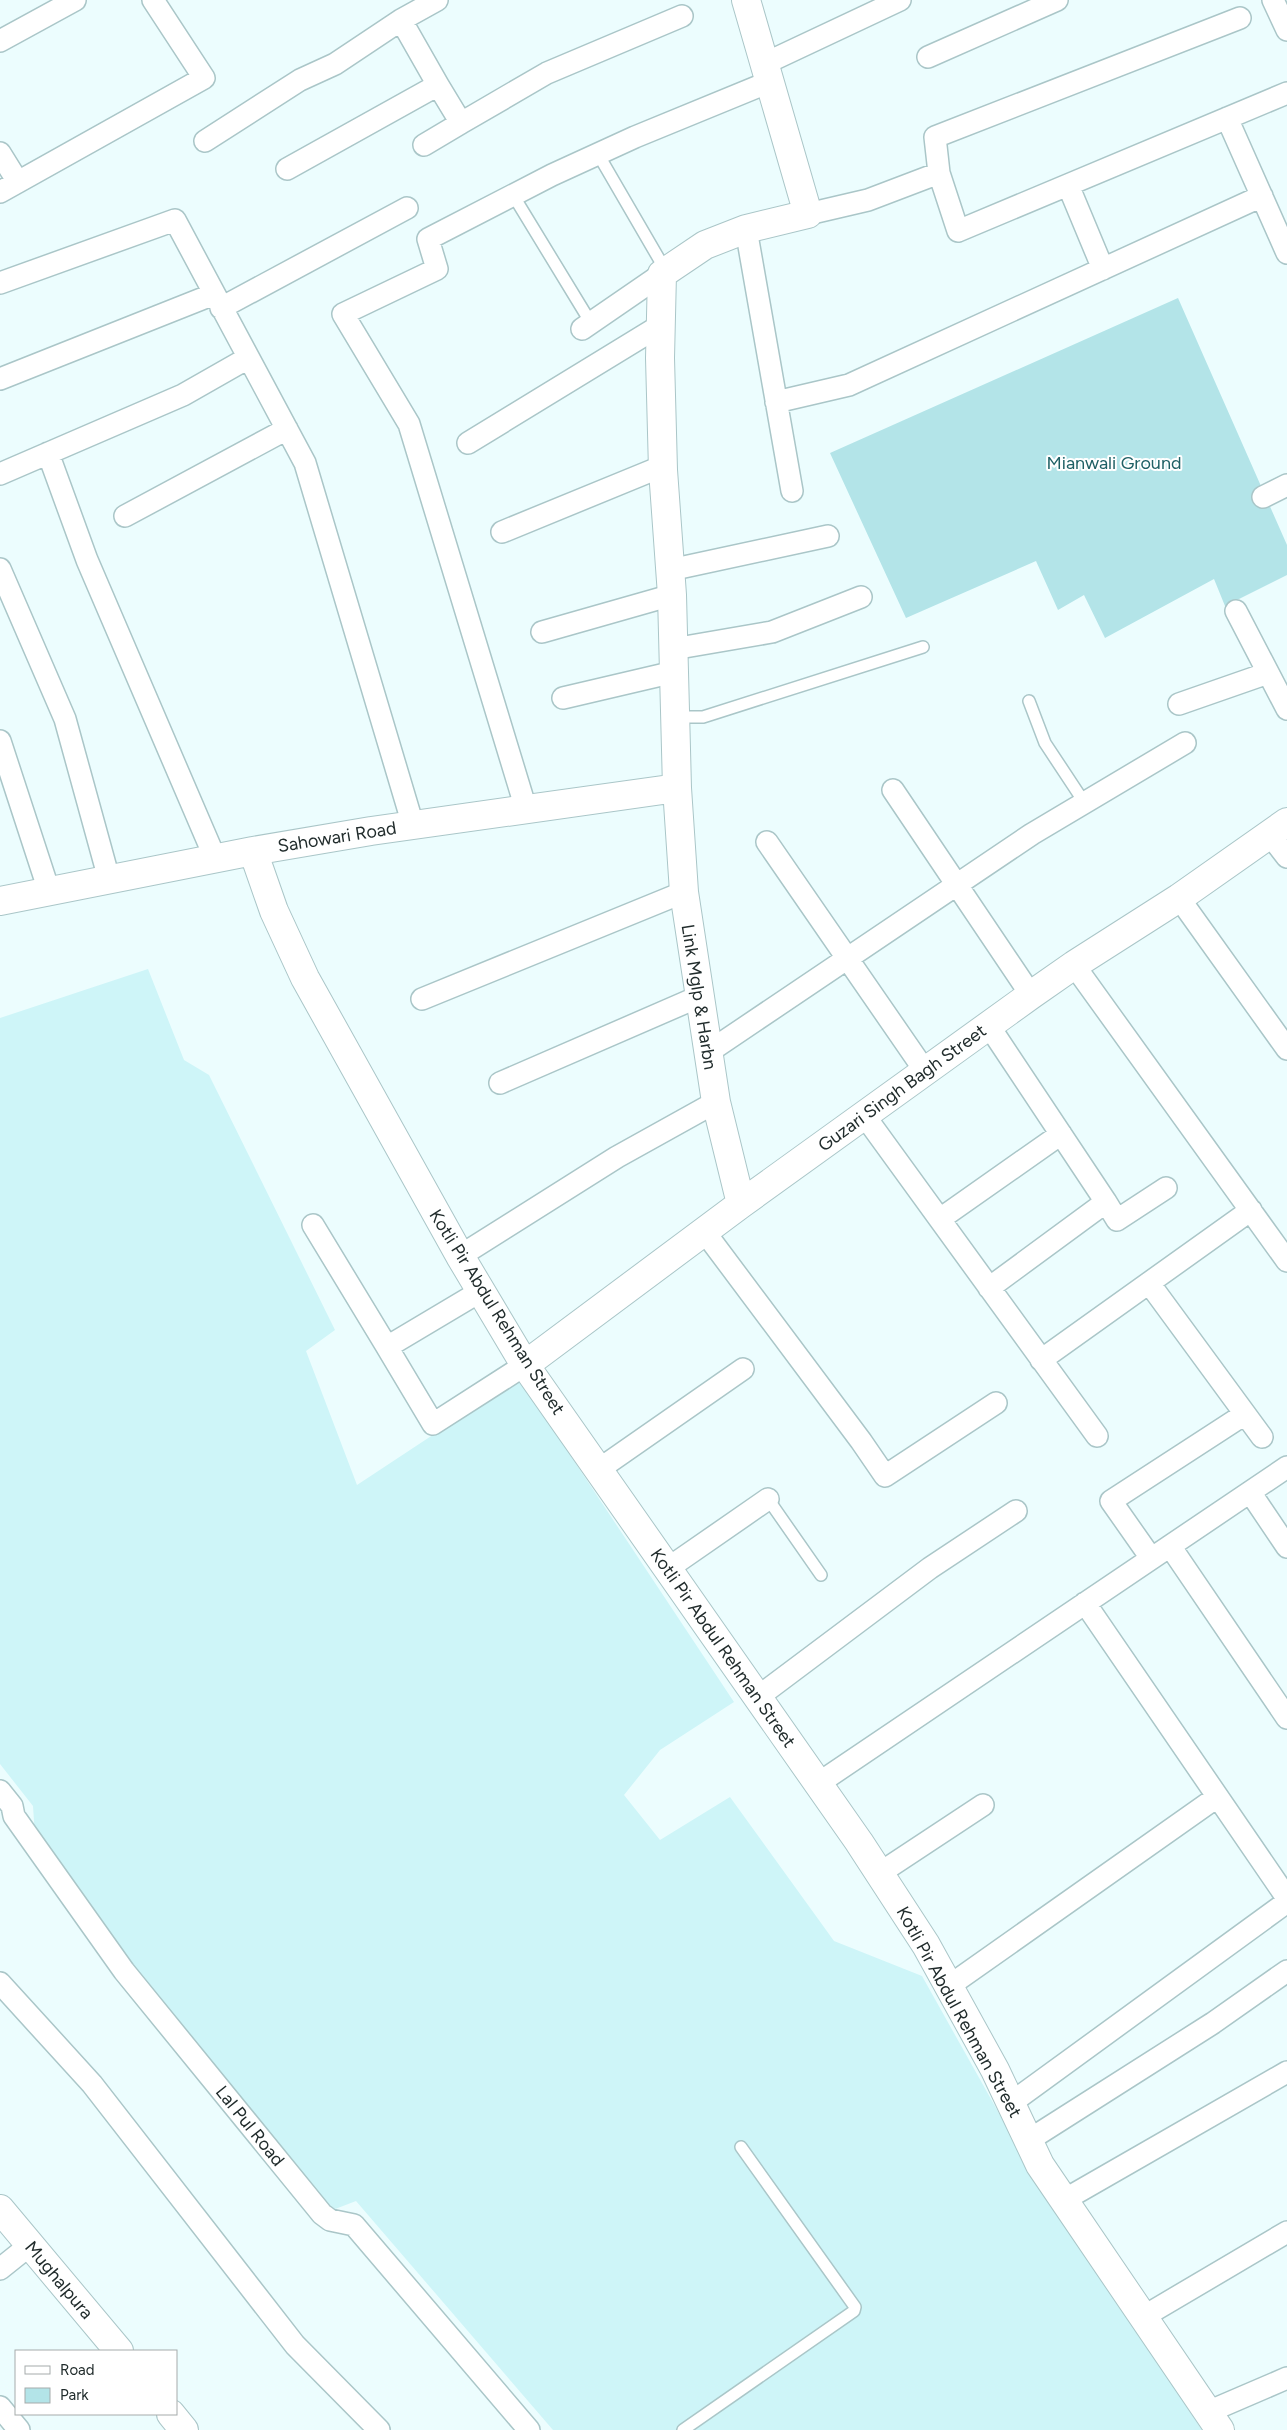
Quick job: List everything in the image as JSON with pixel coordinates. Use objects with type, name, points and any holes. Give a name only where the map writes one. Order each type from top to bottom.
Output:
[{"type":"street","points":[[0,41],[75,0]]},
{"type":"street","points":[[0,153],[9,187],[204,78],[153,0]]},
{"type":"street","points":[[205,141],[300,80],[335,64],[401,20],[437,0]]},
{"type":"street","points":[[746,0],[808,214]]},
{"type":"street","points":[[526,809],[409,424],[344,314],[437,269],[428,239],[513,195],[767,73],[900,0]]},
{"type":"street","points":[[928,57],[1057,0]]},
{"type":"street","points":[[1273,0],[1286,27]]},
{"type":"street","points":[[424,145],[547,73],[682,16]]},
{"type":"street","points":[[1240,18],[935,138],[939,173],[958,231],[1287,93]]},
{"type":"street","points":[[401,20],[461,123]]},
{"type":"street","points":[[287,169],[438,85]]},
{"type":"street","points":[[1227,118],[1287,253]]},
{"type":"street","points":[[586,326],[705,246],[746,229],[868,200],[939,173]]},
{"type":"street","points":[[1068,185],[1103,269]]},
{"type":"street","points":[[776,402],[849,385],[1262,196]]},
{"type":"street","points":[[0,379],[218,301],[407,208]]},
{"type":"street","points":[[0,283],[175,220],[305,463],[413,825]]},
{"type":"street","points":[[746,229],[792,491]]},
{"type":"street","name":"Link Mglp & Harbn","points":[[664,273],[661,325],[663,466],[671,582],[677,788],[684,892],[698,997],[716,1102],[741,1204]]},
{"type":"street","points":[[468,443],[661,325]]},
{"type":"street","points":[[0,474],[183,395],[248,358]]},
{"type":"street","points":[[125,516],[287,429]]},
{"type":"street","points":[[48,453],[87,560],[215,858]]},
{"type":"street","points":[[502,532],[663,466]]},
{"type":"street","points":[[1262,497],[1287,485]]},
{"type":"street","points":[[542,632],[671,582],[828,536]]},
{"type":"street","points":[[0,570],[65,719],[109,879]]},
{"type":"street","points":[[563,698],[673,661],[772,632],[861,597]]},
{"type":"street","points":[[1236,611],[1287,709]]},
{"type":"street","points":[[1179,704],[1268,674]]},
{"type":"street","points":[[0,741],[49,891]]},
{"type":"street","points":[[707,1052],[1032,834],[1185,743]]},
{"type":"street","name":"Sahowari Road","points":[[0,901],[253,851],[413,825],[677,788]]},
{"type":"street","points":[[893,790],[1032,995]]},
{"type":"street","points":[[1278,828],[1287,857]]},
{"type":"street","name":"Guzari Singh Bagh Street","points":[[525,1365],[704,1231],[925,1071],[1074,965],[1179,898],[1278,828]]},
{"type":"street","points":[[767,842],[925,1071]]},
{"type":"street","name":"Kotli Pir Abdul Rehman Street","points":[[253,851],[274,911],[304,978],[460,1256],[525,1365],[819,1783],[926,1944],[1011,2102],[1040,2164],[1214,2421]]},
{"type":"street","points":[[422,999],[684,892]]},
{"type":"street","points":[[1179,898],[1287,1050]]},
{"type":"street","points":[[1074,965],[1287,1261]]},
{"type":"street","points":[[500,1083],[698,997]]},
{"type":"street","points":[[989,1026],[1117,1220],[1166,1188]]},
{"type":"street","points":[[460,1256],[617,1157],[716,1102]]},
{"type":"street","points":[[864,1115],[1097,1436]]},
{"type":"street","points":[[940,1219],[1060,1134]]},
{"type":"street","points":[[989,1288],[1106,1202]]},
{"type":"street","points":[[1041,1360],[1251,1210]]},
{"type":"street","points":[[313,1225],[433,1424],[525,1365]]},
{"type":"street","points":[[704,1231],[885,1476],[996,1403]]},
{"type":"street","points":[[1149,1283],[1262,1437]]},
{"type":"street","points":[[387,1347],[481,1291]]},
{"type":"street","points":[[598,1470],[742,1369]]},
{"type":"street","points":[[1151,1558],[1111,1501],[1245,1414]]},
{"type":"street","points":[[819,1783],[1287,1467]]},
{"type":"street","points":[[1250,1492],[1287,1547]]},
{"type":"street","points":[[667,1569],[768,1499]]},
{"type":"street","points":[[758,1697],[930,1568],[1016,1511]]},
{"type":"street","points":[[1170,1546],[1287,1718]]},
{"type":"street","points":[[1086,1602],[1287,1898]]},
{"type":"street","name":"Lal Pul Road","points":[[0,1791],[12,1806],[14,1816],[124,1971],[322,2214],[330,2220],[354,2225],[529,2430]]},
{"type":"street","points":[[948,1986],[1217,1797]]},
{"type":"street","points":[[880,1874],[983,1805]]},
{"type":"street","points":[[1011,2102],[1287,1902]]},
{"type":"street","points":[[1029,2140],[1213,2022],[1287,1971]]},
{"type":"street","points":[[0,1984],[92,2084],[295,2345],[379,2430]]},
{"type":"street","points":[[1064,2200],[1287,2072]]},
{"type":"street","name":"Mughalpura","points":[[0,2209],[118,2350]]},
{"type":"street","points":[[1143,2317],[1287,2232]]},
{"type":"street","points":[[0,2269],[30,2245]]},
{"type":"street","points":[[1214,2421],[1287,2378]]},
{"type":"street","points":[[0,2407],[19,2430]]},
{"type":"street","points":[[172,2415],[184,2430]]},
{"type":"lane","points":[[598,154],[664,273]]},
{"type":"lane","points":[[513,195],[586,326]]},
{"type":"lane","points":[[675,717],[703,717],[923,647]]},
{"type":"lane","points":[[1029,701],[1045,743],[1084,802]]},
{"type":"lane","points":[[768,1499],[821,1575]]},
{"type":"lane","points":[[683,2430],[854,2311],[854,2306],[741,2147]]},
{"type":"shaded area","points":[[148,969],[184,1060],[209,1075],[335,1330],[306,1351],[357,1485],[519,1378],[734,1702],[660,1750],[624,1795],[660,1840],[730,1797],[834,1941],[922,1976],[1033,2174],[1202,2430],[553,2430],[356,2201],[330,2211],[178,2025],[35,1836],[33,1806],[0,1764],[0,1018]]},
{"type":"green space","name":"Mianwali Ground","points":[[1178,298],[1287,545],[1287,575],[1225,606],[1214,579],[1105,638],[1084,595],[1058,610],[1036,561],[906,618],[830,453]]}]
